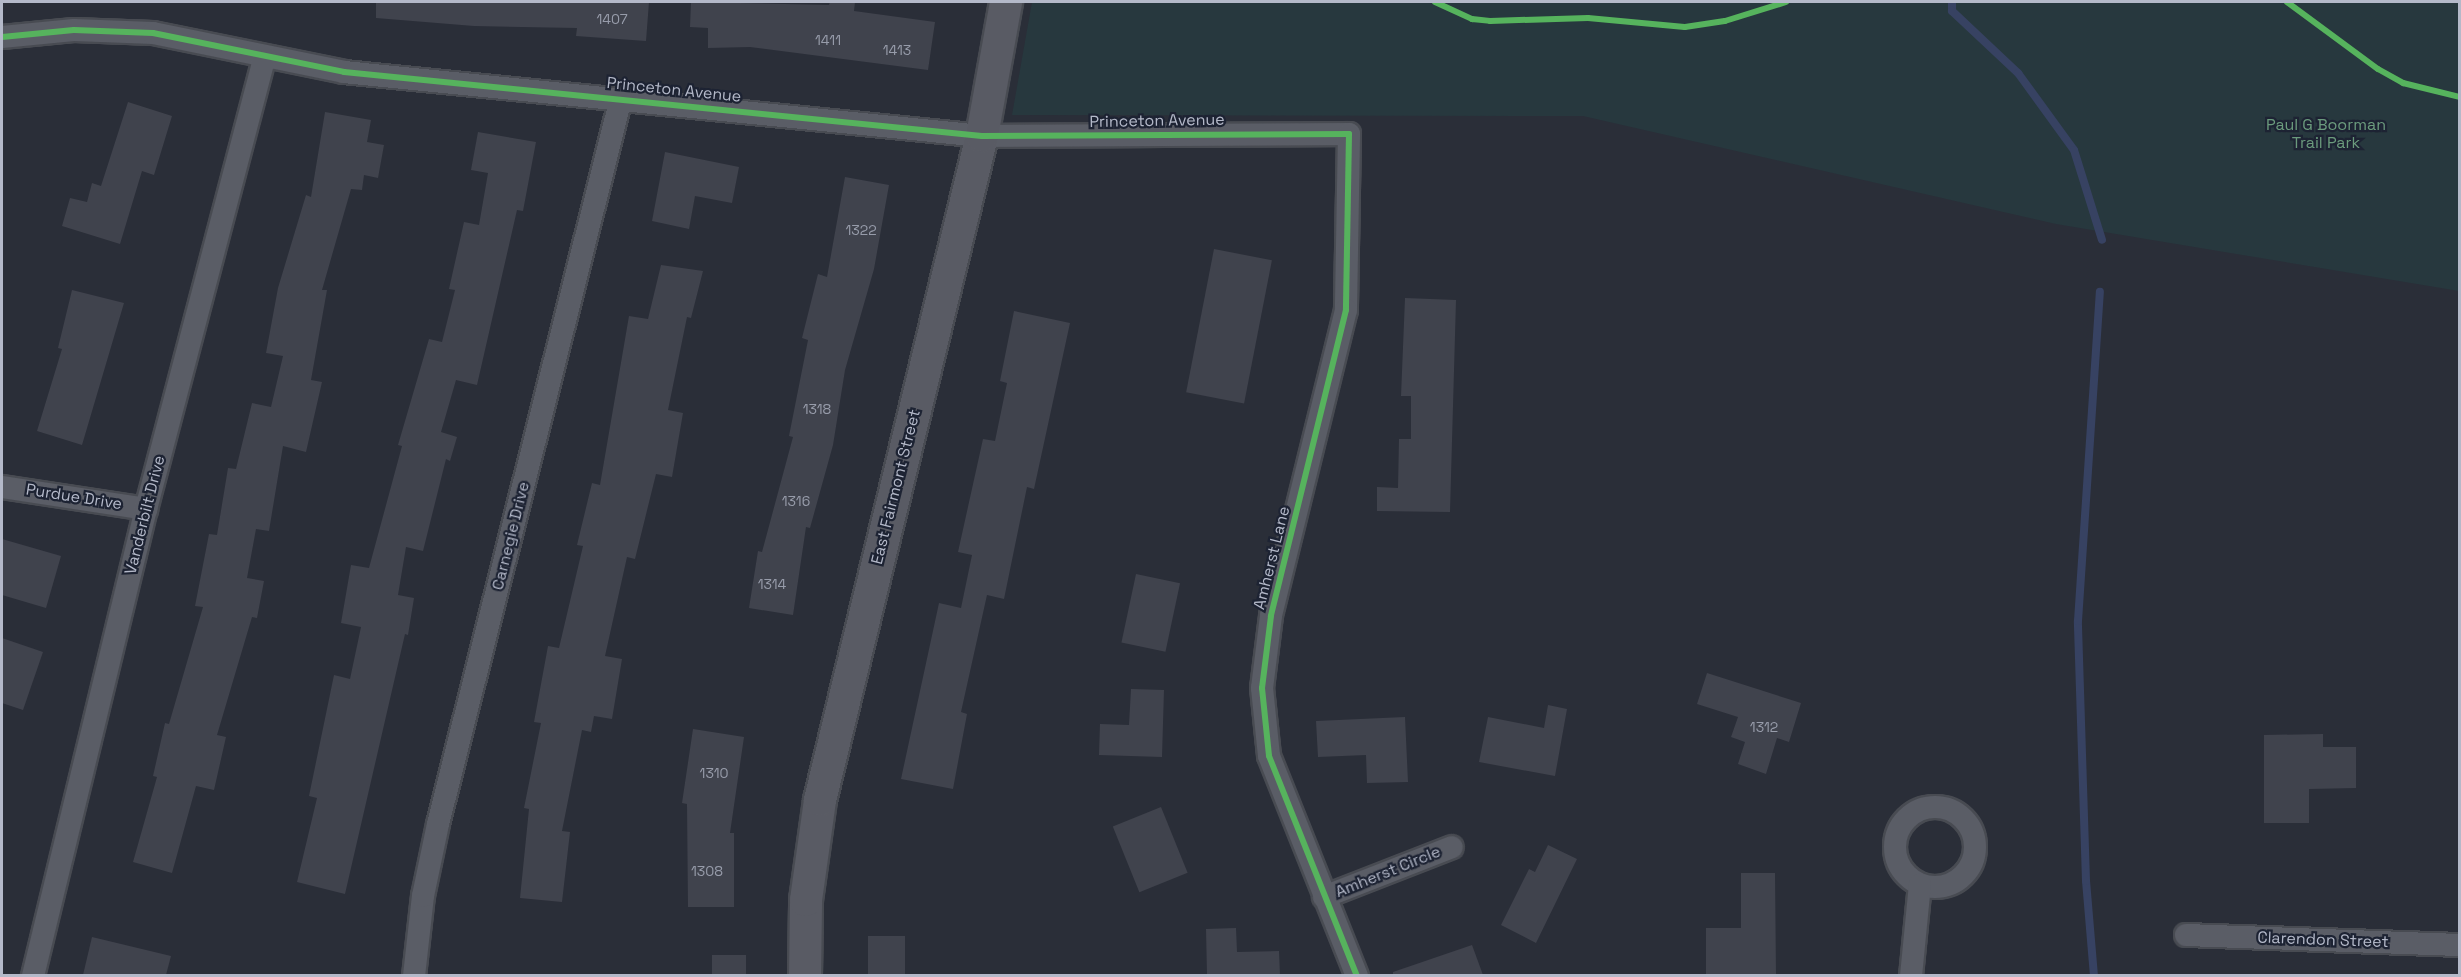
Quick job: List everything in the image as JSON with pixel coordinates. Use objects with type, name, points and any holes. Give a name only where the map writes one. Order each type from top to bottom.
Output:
[{"type":"street","name":"East Fairmont Street","points":[[805,975],[807,891],[820,800],[982,136],[1006,2]]},
{"type":"street","name":"Princeton Avenue","points":[[2,37],[74,30],[121,31],[169,36],[357,74],[621,98],[982,136],[1349,134]]},
{"type":"street","name":"Vanderbilt Drive","points":[[33,975],[146,509],[265,56]]},
{"type":"street","name":"Carnegie Drive","points":[[414,975],[423,896],[438,824],[621,98]]},
{"type":"street","name":"Amherst Lane","points":[[1349,134],[1348,298],[1271,616],[1262,688],[1269,756],[1357,975]]},
{"type":"street","name":"Purdue Drive","points":[[2,487],[146,509]]},
{"type":"street","name":"Amherst Circle","points":[[1324,897],[1452,847]]},
{"type":"street","points":[[1911,975],[1920,884]]},
{"type":"street","name":"Clarendon Street","points":[[2186,935],[2460,945]]},
{"type":"green space","name":"Paul G Boorman Trail Park","points":[[1032,2],[2459,2],[2459,291],[2056,224],[1583,116],[1012,115]]},
{"type":"building","points":[[376,2],[649,2],[646,41],[576,36],[577,28],[474,26],[376,18]]},
{"type":"building","points":[[691,2],[829,5],[830,2],[855,2],[854,11],[935,22],[928,70],[750,47],[708,48],[708,28],[690,27]]},
{"type":"building","points":[[128,102],[172,116],[154,175],[142,171],[120,244],[62,226],[70,198],[87,202],[92,183],[101,186]]},
{"type":"building","points":[[325,112],[371,120],[367,142],[384,145],[378,178],[364,175],[362,190],[351,189],[322,290],[327,290],[311,380],[322,382],[306,452],[283,446],[269,531],[256,529],[247,578],[264,581],[257,618],[252,617],[217,735],[226,737],[214,790],[196,786],[172,873],[133,862],[157,777],[153,776],[165,723],[169,724],[203,607],[195,606],[209,534],[217,535],[228,468],[236,469],[252,403],[271,407],[283,356],[266,353],[278,288],[306,195],[311,197]]},
{"type":"building","points":[[478,132],[536,142],[523,211],[517,210],[477,385],[456,380],[441,432],[457,437],[450,461],[446,459],[423,551],[406,547],[398,595],[414,598],[408,635],[405,634],[345,894],[297,882],[317,798],[309,796],[334,675],[350,679],[361,627],[341,623],[351,565],[369,568],[402,446],[398,445],[429,339],[442,342],[455,290],[449,289],[464,222],[479,225],[488,173],[471,170]]},
{"type":"building","points":[[665,152],[739,167],[732,203],[695,196],[689,229],[652,221]]},
{"type":"building","points":[[845,177],[889,185],[874,269],[845,370],[833,445],[810,528],[806,527],[793,615],[749,608],[758,551],[762,552],[793,437],[789,436],[808,340],[802,338],[818,274],[827,277]]},
{"type":"building","points":[[1214,249],[1272,260],[1244,404],[1186,392]]},
{"type":"building","points":[[661,265],[703,271],[691,318],[687,317],[668,410],[683,413],[672,477],[656,474],[635,559],[627,557],[605,656],[622,659],[612,719],[594,716],[591,732],[582,730],[562,831],[570,832],[562,902],[520,898],[529,809],[524,808],[541,723],[534,722],[548,646],[559,648],[583,546],[577,545],[592,483],[600,485],[629,316],[648,319]]},
{"type":"building","points":[[72,290],[124,303],[82,445],[37,431],[62,349],[58,348]]},
{"type":"building","points":[[1405,298],[1456,300],[1450,512],[1377,511],[1377,487],[1398,488],[1399,439],[1411,439],[1411,396],[1401,396]]},
{"type":"building","points":[[1014,311],[1070,323],[1034,489],[1027,487],[1004,599],[987,595],[961,712],[967,714],[953,789],[901,779],[939,603],[961,608],[972,555],[958,552],[983,439],[995,441],[1007,383],[1000,381]]},
{"type":"building","points":[[2,539],[61,556],[46,608],[2,595]]},
{"type":"building","points":[[1136,574],[1180,583],[1165,652],[1121,642]]},
{"type":"building","points":[[2,638],[43,652],[23,710],[2,703]]},
{"type":"building","points":[[1707,673],[1801,703],[1789,742],[1777,738],[1766,774],[1738,764],[1745,742],[1731,737],[1738,717],[1697,704]]},
{"type":"building","points":[[1131,689],[1164,690],[1162,757],[1099,755],[1100,724],[1129,725]]},
{"type":"building","points":[[1548,705],[1567,709],[1555,776],[1479,762],[1488,717],[1544,728]]},
{"type":"building","points":[[1405,717],[1408,782],[1367,783],[1366,755],[1318,757],[1316,721]]},
{"type":"building","points":[[693,729],[744,737],[730,833],[734,833],[734,907],[688,907],[687,804],[682,803]]},
{"type":"building","points":[[2323,734],[2323,747],[2356,747],[2356,788],[2309,789],[2309,823],[2264,823],[2264,735]]},
{"type":"building","points":[[1161,807],[1188,873],[1139,892],[1113,826]]},
{"type":"building","points":[[1548,845],[1577,859],[1536,943],[1501,925],[1529,869],[1535,872]]},
{"type":"building","points":[[1741,873],[1775,873],[1776,975],[1706,975],[1706,928],[1741,928]]},
{"type":"building","points":[[1236,928],[1237,952],[1279,951],[1280,975],[1207,975],[1206,929]]},
{"type":"building","points":[[868,936],[905,936],[905,975],[868,975]]},
{"type":"building","points":[[92,937],[171,956],[166,975],[83,975]]},
{"type":"building","points":[[1472,945],[1483,975],[1393,975],[1393,972]]},
{"type":"building","points":[[712,955],[746,955],[746,975],[712,975]]},
{"type":"waterway","points":[[1952,2],[1952,11],[2018,73],[2074,150],[2102,240]]},
{"type":"waterway","points":[[2094,976],[2086,881],[2078,621],[2100,292]]},
{"type":"cycle path","points":[[1435,2],[1472,19],[1490,21],[1588,18],[1685,27],[1725,21],[1786,2]]},
{"type":"cycle path","points":[[2287,2],[2378,69],[2403,83],[2460,97]]},
{"type":"cycle path","points":[[2,37],[74,30],[153,33],[344,72],[982,136],[1349,134],[1346,310],[1271,616],[1262,688],[1269,756],[1357,976]]}]
